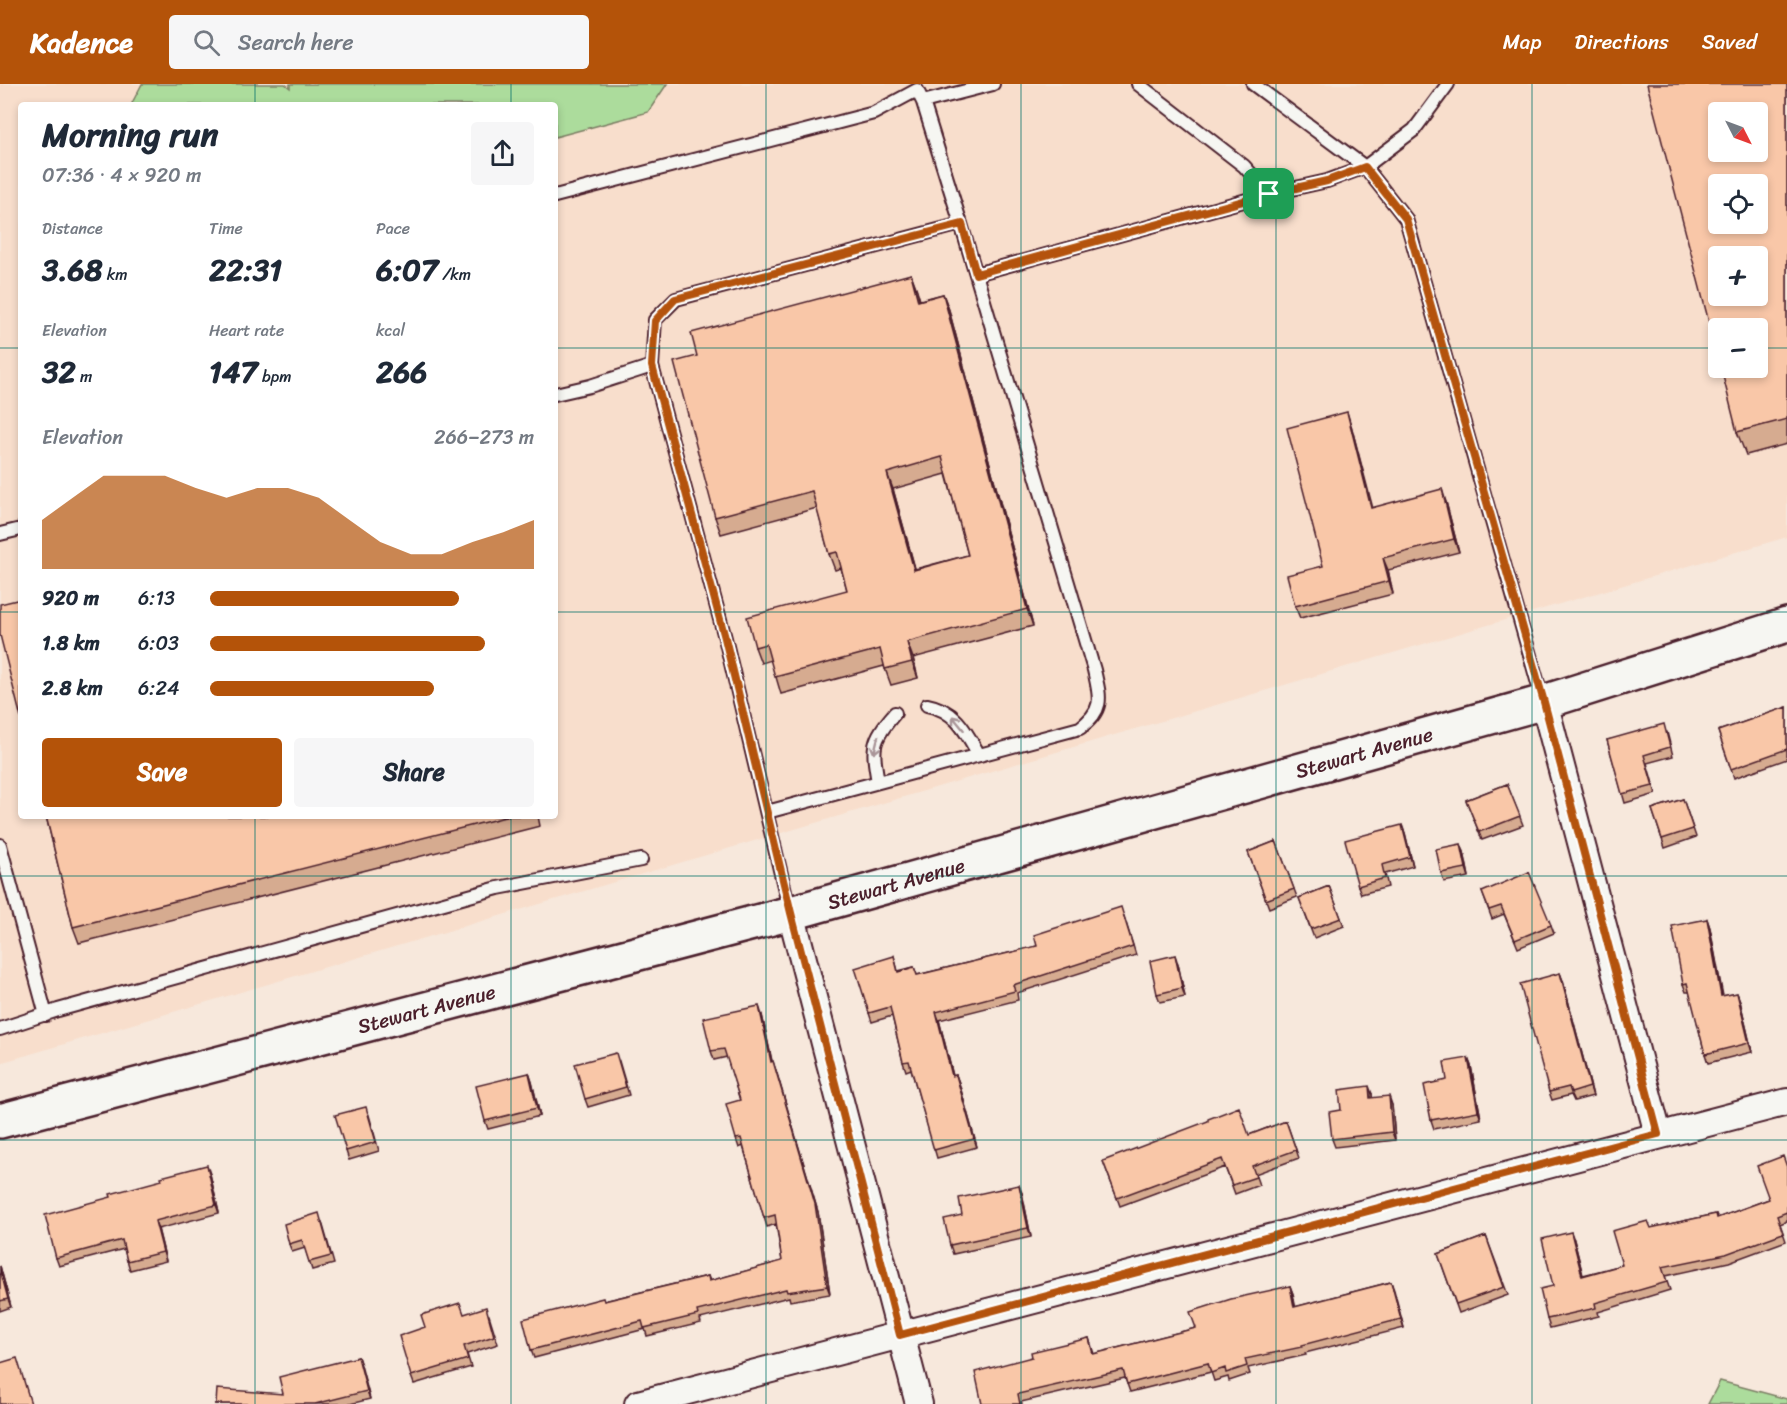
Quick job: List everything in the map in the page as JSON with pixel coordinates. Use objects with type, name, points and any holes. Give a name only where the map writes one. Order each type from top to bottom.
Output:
[{"type":"main road","name":"Stewart Avenue","points":[[0,1121],[791,913],[1544,702],[1787,625]]},
{"type":"street","points":[[1544,702],[1658,1134]]},
{"type":"street","points":[[791,913],[919,1404]]},
{"type":"street","points":[[638,1404],[1658,1134],[1787,1102]]},
{"type":"lane","points":[[923,102],[993,84]]},
{"type":"lane","points":[[1138,84],[1244,166],[1269,194]]},
{"type":"lane","points":[[1253,84],[1365,167],[1406,219],[1544,702]]},
{"type":"lane","points":[[976,274],[1269,194],[1327,181],[1365,167],[1414,130],[1448,84]]},
{"type":"lane","points":[[558,195],[874,113],[918,87],[962,224],[1094,670],[1100,699],[1098,709],[1092,719],[1080,728],[767,812]]},
{"type":"lane","points":[[791,913],[725,638],[652,366],[655,321],[675,299],[962,224]]},
{"type":"lane","points":[[558,393],[590,386],[652,366]]},
{"type":"lane","points":[[0,534],[18,530]]},
{"type":"lane","points":[[927,705],[939,707],[958,720],[979,755]]},
{"type":"lane","points":[[878,782],[873,753],[876,740],[882,728],[895,713]]},
{"type":"lane","points":[[0,845],[46,1015]]},
{"type":"lane","points":[[0,1029],[58,1010],[498,888],[641,860]]},
{"type":"shaded area","points":[[0,84],[1787,84],[1787,537],[0,1063]]},
{"type":"green space","points":[[142,84],[285,84],[290,88],[290,84],[667,84],[648,112],[558,136],[558,102],[133,102]]},
{"type":"green space","points":[[1720,1381],[1787,1399],[1787,1404],[1708,1404]]},
{"type":"building","points":[[1647,84],[1787,84],[1787,419],[1737,432],[1724,378],[1768,378],[1768,318],[1708,319]]},
{"type":"building","points":[[911,274],[918,301],[943,294],[1027,609],[907,642],[912,662],[885,669],[880,649],[775,677],[766,644],[755,647],[747,617],[847,590],[837,552],[829,554],[812,491],[715,517],[674,362],[697,356],[691,333]],"holes":[[[942,457],[968,555],[914,570],[887,473]]]},
{"type":"building","points":[[1347,412],[1371,508],[1442,489],[1454,539],[1383,558],[1389,581],[1295,606],[1287,575],[1323,566],[1287,428]]},
{"type":"building","points":[[18,600],[18,706],[0,635],[0,604]]},
{"type":"building","points":[[1787,707],[1787,749],[1731,769],[1718,731]]},
{"type":"building","points":[[1664,724],[1670,747],[1644,755],[1653,786],[1622,794],[1607,740]]},
{"type":"building","points":[[1507,784],[1520,816],[1479,832],[1466,800]]},
{"type":"building","points":[[1683,799],[1693,829],[1662,839],[1652,809]]},
{"type":"building","points":[[47,819],[497,819],[73,927]]},
{"type":"building","points":[[1402,825],[1410,857],[1382,865],[1385,878],[1358,886],[1345,840]]},
{"type":"building","points":[[1276,841],[1294,889],[1266,900],[1248,852]]},
{"type":"building","points":[[1461,844],[1466,868],[1441,873],[1436,849]]},
{"type":"building","points":[[1529,872],[1551,925],[1515,940],[1501,906],[1489,910],[1482,892]]},
{"type":"building","points":[[1329,886],[1341,918],[1311,929],[1299,898]]},
{"type":"building","points":[[1121,907],[1133,946],[1013,985],[1015,991],[936,1012],[952,1076],[956,1075],[974,1139],[934,1150],[909,1061],[903,1062],[890,1007],[869,1013],[855,968],[894,956],[898,972],[914,967],[917,975],[1037,946],[1034,935]]},
{"type":"building","points":[[1707,919],[1721,996],[1737,993],[1749,1043],[1705,1054],[1687,983],[1683,984],[1672,926]]},
{"type":"building","points":[[1175,955],[1182,988],[1157,994],[1150,961]]},
{"type":"building","points":[[1560,973],[1590,1087],[1571,1093],[1569,1087],[1549,1092],[1520,984]]},
{"type":"building","points":[[759,1006],[771,1062],[773,1061],[815,1204],[827,1286],[787,1292],[786,1289],[697,1311],[698,1315],[644,1328],[642,1321],[531,1350],[523,1319],[603,1298],[604,1301],[708,1276],[709,1281],[782,1261],[775,1215],[764,1218],[741,1138],[736,1139],[726,1104],[740,1100],[724,1049],[711,1051],[703,1018]]},
{"type":"building","points":[[616,1053],[626,1087],[585,1099],[575,1064]]},
{"type":"building","points":[[1468,1058],[1478,1111],[1431,1120],[1424,1085],[1447,1080],[1444,1062]]},
{"type":"building","points":[[529,1073],[537,1108],[485,1121],[476,1086]]},
{"type":"building","points":[[1369,1086],[1370,1098],[1389,1096],[1392,1132],[1332,1139],[1329,1112],[1341,1110],[1339,1090]]},
{"type":"building","points":[[366,1107],[376,1142],[346,1151],[335,1115]]},
{"type":"building","points":[[1239,1107],[1249,1135],[1286,1121],[1296,1150],[1252,1166],[1256,1177],[1232,1185],[1222,1159],[1117,1198],[1103,1161]]},
{"type":"building","points":[[1783,1156],[1787,1167],[1787,1212],[1777,1216],[1783,1233],[1726,1254],[1662,1267],[1667,1282],[1595,1303],[1596,1308],[1547,1319],[1540,1289],[1553,1286],[1542,1239],[1571,1232],[1582,1276],[1622,1265],[1612,1231],[1648,1221],[1651,1228],[1716,1214],[1717,1218],[1769,1199],[1757,1166]]},
{"type":"building","points":[[207,1165],[216,1205],[155,1221],[163,1252],[127,1261],[122,1240],[56,1258],[45,1215],[111,1197],[110,1194],[162,1180],[161,1177]]},
{"type":"building","points":[[1019,1185],[1028,1228],[950,1245],[944,1219],[962,1215],[959,1198]]},
{"type":"building","points":[[319,1213],[331,1256],[309,1262],[302,1240],[289,1244],[284,1224]]},
{"type":"building","points":[[1486,1236],[1504,1287],[1456,1304],[1438,1254]]},
{"type":"building","points":[[0,1269],[8,1299],[0,1301]]},
{"type":"building","points":[[1391,1282],[1401,1319],[1302,1345],[1302,1347],[1245,1359],[1247,1366],[1226,1373],[1225,1368],[1211,1373],[1208,1363],[1127,1384],[1123,1370],[1018,1394],[1020,1404],[982,1404],[975,1372],[1032,1357],[1031,1352],[1089,1338],[1093,1354],[1196,1328],[1190,1312],[1231,1299],[1290,1286],[1294,1307]]},
{"type":"building","points":[[460,1303],[464,1314],[486,1307],[494,1336],[464,1346],[468,1359],[411,1376],[399,1336],[425,1327],[421,1315]]},
{"type":"building","points":[[358,1357],[367,1391],[315,1404],[216,1404],[217,1389],[283,1394],[279,1377]]},
{"type":"building","points":[[17,1358],[31,1404],[0,1404],[0,1363]]},
{"type":"route","points":[[1365,167],[1406,219],[1544,702],[1658,1134],[900,1335],[791,913],[725,638],[652,366],[655,321],[675,299],[962,224],[976,274],[1269,194],[1327,181],[1365,167]]}]
